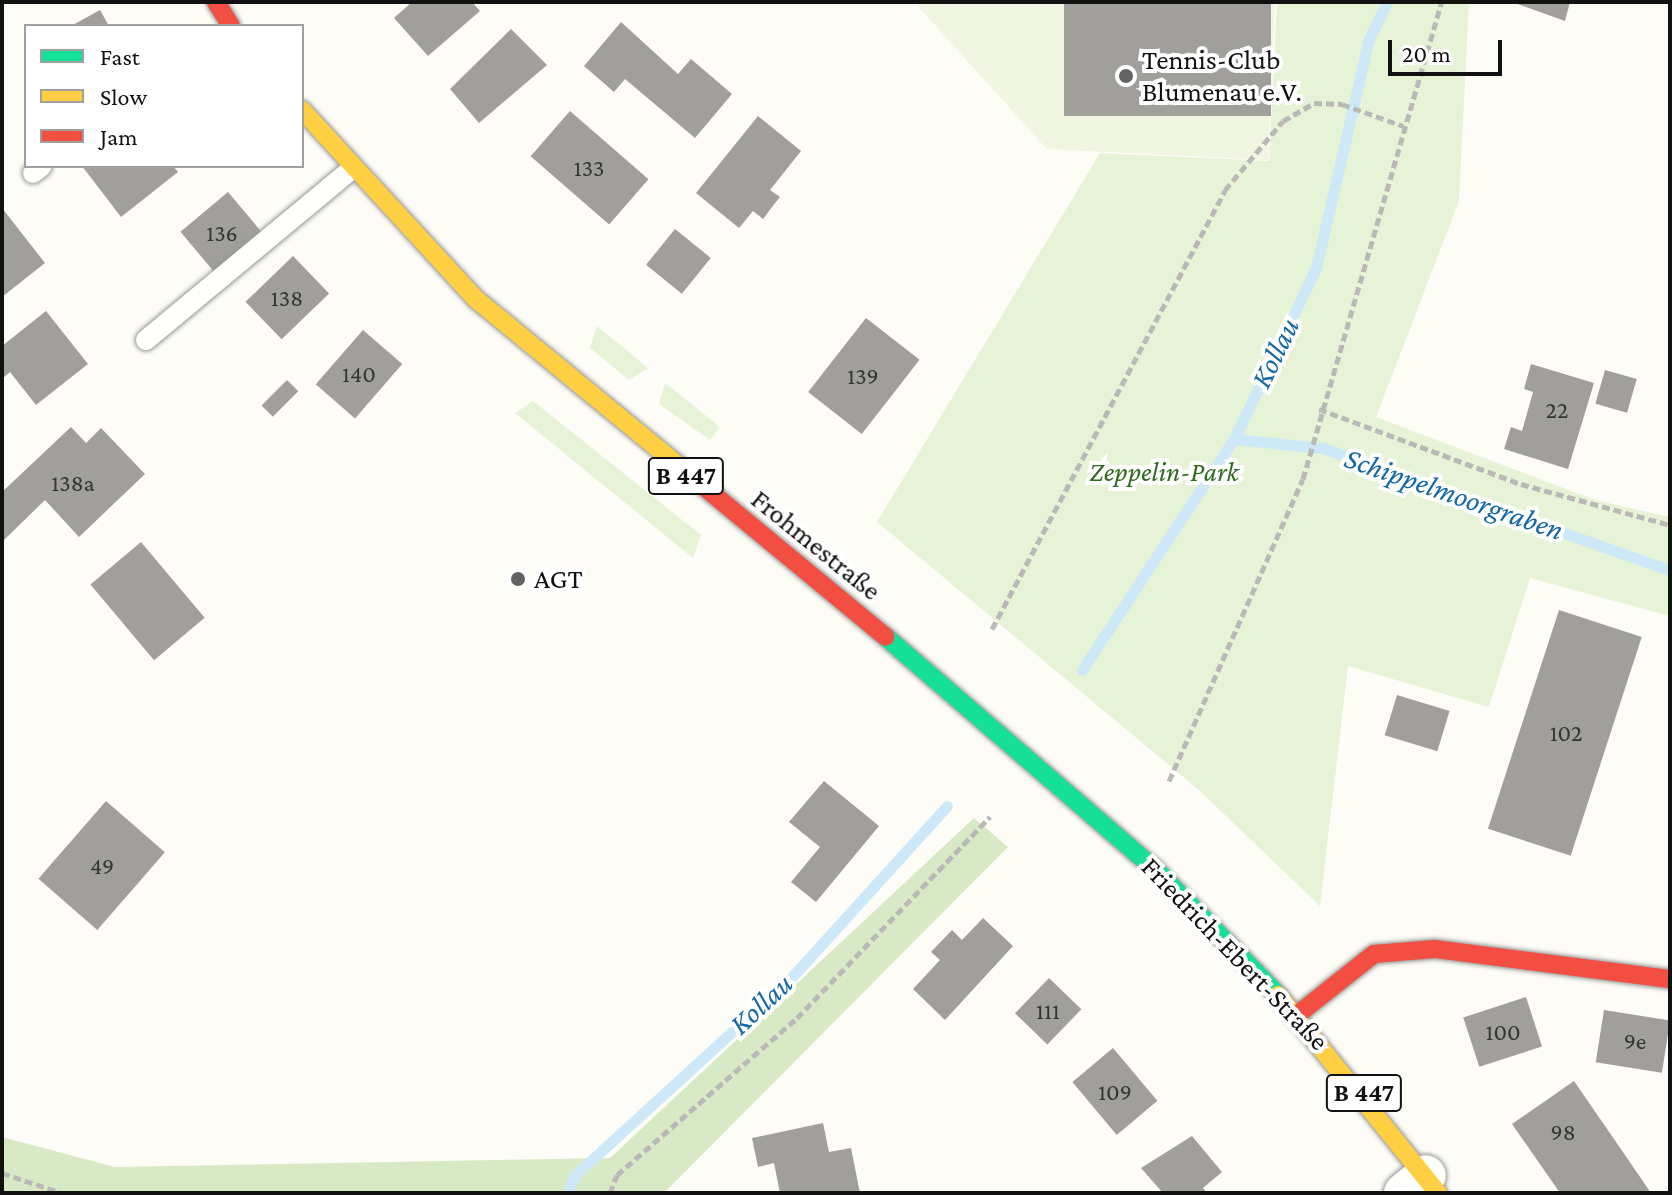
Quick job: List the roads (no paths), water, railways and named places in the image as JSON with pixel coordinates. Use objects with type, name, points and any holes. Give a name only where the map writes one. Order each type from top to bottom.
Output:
[{"type":"main road","points":[[216,2],[229,24]]},
{"type":"main road","name":"Frohmestraße","points":[[304,112],[352,169],[531,348],[1097,814]]},
{"type":"main road","name":"Friedrich-Ebert-Straße","points":[[1097,814],[1297,1015],[1422,1189]]},
{"type":"main road","points":[[1297,1015],[1374,954],[1435,949],[1670,979]]},
{"type":"lane","points":[[146,340],[352,169]]},
{"type":"waterway","name":"Kollau","points":[[1082,670],[1234,439],[1316,268],[1369,39],[1387,2]]},
{"type":"waterway","name":"Schippelmoorgraben","points":[[1234,439],[1323,448],[1670,570]]},
{"type":"waterway","name":"Kollau","points":[[568,1193],[574,1176],[791,978],[947,806]]},
{"type":"place","name":"Tennis-Club Blumenau e.V.","points":[[1126,76]]},
{"type":"place","name":"AGT","points":[[518,579]]},
{"type":"park label","name":"Zeppelin-Park","points":[[1164,472]]}]
